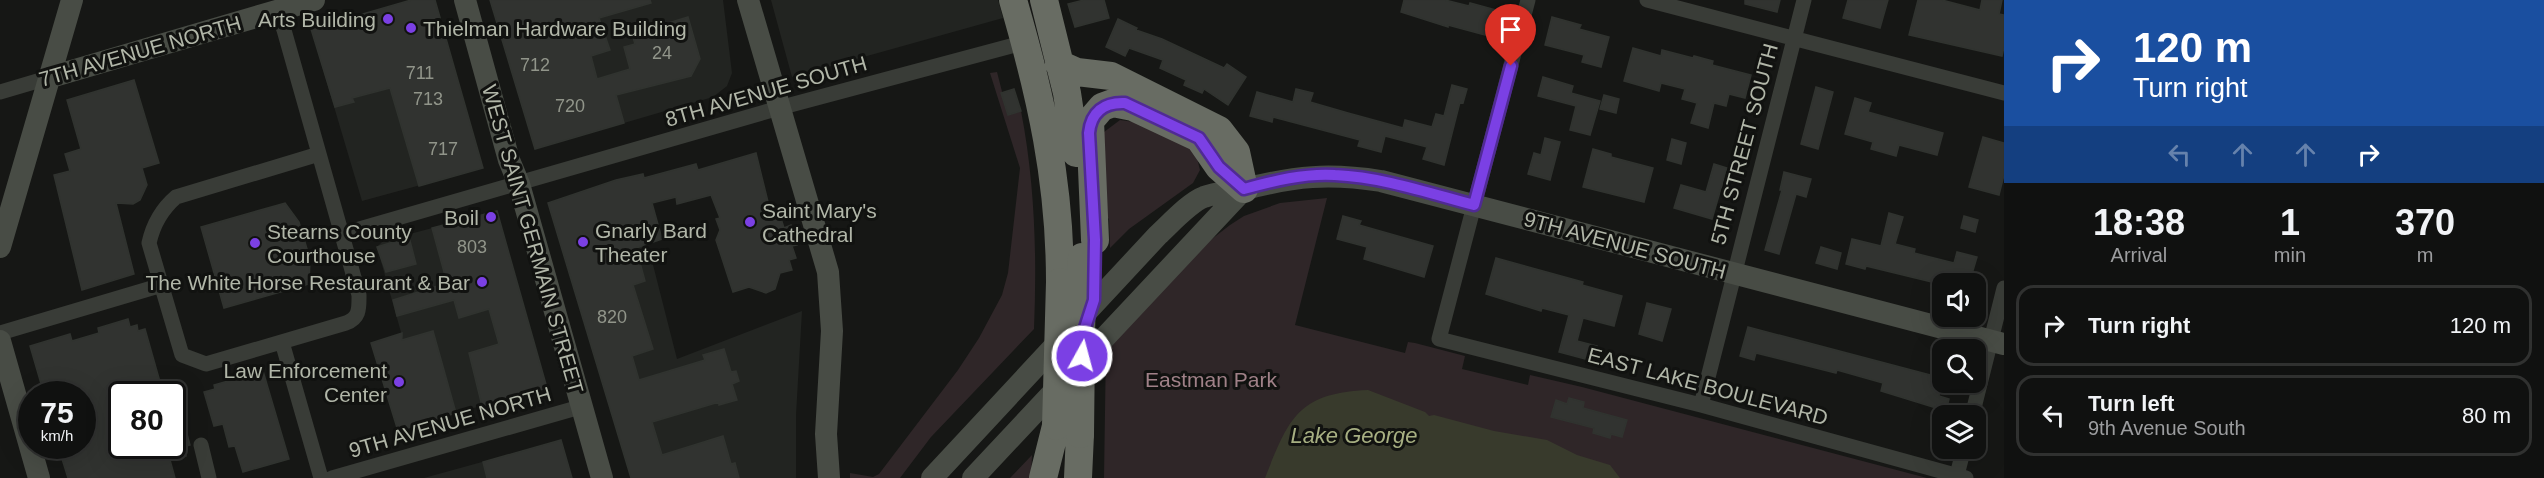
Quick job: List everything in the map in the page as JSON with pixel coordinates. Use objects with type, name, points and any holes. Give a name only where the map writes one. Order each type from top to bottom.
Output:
[{"type":"highway","points":[[1013,0],[1045,118],[1053,163],[1068,430],[1078,478]]},
{"type":"highway","points":[[1044,0],[1073,127],[1089,248]]},
{"type":"highway","points":[[1059,64],[1077,72],[1111,76],[1219,130],[1236,152],[1244,189]]},
{"type":"highway","points":[[1049,472],[1068,430],[1082,337],[1089,248],[1090,121],[1102,107],[1113,103],[1133,107],[1199,138],[1219,167],[1244,189]]},
{"type":"main road","points":[[0,247],[72,0]]},
{"type":"main road","name":"7TH AVENUE NORTH","points":[[51,77],[314,0]]},
{"type":"main road","name":"WEST SAINT GERMAIN STREET","points":[[465,0],[602,478]]},
{"type":"main road","points":[[748,0],[828,272],[832,331],[826,434],[829,478]]},
{"type":"main road","name":"9TH AVENUE SOUTH","points":[[932,478],[1158,235],[1203,197],[1267,182],[1333,175],[1381,181],[1997,343]]},
{"type":"main road","points":[[973,478],[1244,189]]},
{"type":"main road","points":[[0,341],[39,478]]},
{"type":"street","points":[[1474,205],[1528,0]]},
{"type":"street","points":[[1647,0],[2004,93]]},
{"type":"street","name":"5TH STREET SOUTH","points":[[1701,405],[1732,274],[1804,0]]},
{"type":"street","points":[[277,11],[319,154],[359,295],[358,313],[353,320],[206,364],[182,355],[149,243],[152,231],[165,206],[176,196],[319,154]]},
{"type":"street","name":"8TH AVENUE SOUTH","points":[[342,234],[779,108],[1026,42]]},
{"type":"street","name":"7TH AVENUE NORTH","points":[[0,92],[51,77]]},
{"type":"street","name":"EAST LAKE BOULEVARD","points":[[1474,205],[1439,339],[1701,405],[1962,476]]},
{"type":"street","points":[[0,333],[162,285]]},
{"type":"street","points":[[1976,405],[1997,343],[2004,288]]},
{"type":"street","points":[[282,342],[321,478]]},
{"type":"street","name":"9TH AVENUE NORTH","points":[[332,478],[580,407]]},
{"type":"street","points":[[201,445],[209,478]]},
{"type":"street","points":[[1962,476],[1963,459]]},
{"type":"shaded area","points":[[411,0],[435,0],[483,168],[362,201],[311,29]]},
{"type":"shaded area","points":[[490,0],[723,0],[732,73],[727,86],[713,97],[535,149]]},
{"type":"shaded area","points":[[771,0],[998,0],[1003,18],[792,77]]},
{"type":"shaded area","points":[[627,178],[643,245],[650,253],[677,359],[802,311],[796,415],[796,478],[631,478],[548,203]]},
{"type":"shaded area","points":[[497,211],[547,388],[426,421],[377,247],[383,241]]},
{"type":"shaded area","points":[[561,440],[572,478],[424,478]]},
{"type":"green space","points":[[997,72],[1008,115],[1021,111],[1026,138],[1034,220],[1034,329],[931,437],[900,478],[850,478],[850,473],[873,477],[879,474],[958,370],[979,338],[1002,295],[1008,273],[1020,168],[990,73]]},
{"type":"green space","points":[[1120,120],[1134,122],[1188,145],[1197,158],[1200,170],[1193,183],[1129,229],[1110,248],[1100,135]]},
{"type":"green space","name":"Eastman Park","points":[[1327,198],[1295,325],[1405,353],[1408,342],[1415,343],[1465,356],[1462,369],[1528,385],[1530,375],[1582,387],[1927,478],[1104,478],[1106,345],[1199,249],[1230,225],[1244,216],[1280,203]]},
{"type":"green space","points":[[1032,455],[1031,478],[1010,478]]},
{"type":"water","name":"Lake George","points":[[1368,390],[1425,412],[1429,416],[1434,415],[1494,431],[1547,440],[1577,455],[1610,465],[1620,478],[1265,478],[1281,439],[1299,413],[1311,403],[1326,397],[1344,392]]},
{"type":"building","points":[[411,0],[435,0],[483,168],[419,186],[390,88],[352,98],[354,102],[335,107],[311,29]]},
{"type":"building","points":[[490,0],[650,0],[651,3],[599,18],[610,50],[591,56],[597,79],[630,69],[624,47],[635,44],[632,34],[688,17],[700,59],[691,76],[616,95],[624,123],[535,149]]},
{"type":"building","points":[[1084,0],[1104,0],[1109,18],[1075,27],[1068,4]]},
{"type":"building","points":[[1404,0],[1445,0],[1469,6],[1470,3],[1496,10],[1489,36],[1448,25],[1448,27],[1401,12]]},
{"type":"building","points":[[1745,0],[1780,0],[1777,12],[1745,4]]},
{"type":"building","points":[[1848,0],[1888,0],[1880,28],[1843,18]]},
{"type":"building","points":[[1918,0],[1942,0],[1980,10],[1982,0],[2002,0],[1999,14],[2004,15],[2002,56],[1909,35]]},
{"type":"building","points":[[1552,17],[1581,25],[1579,29],[1609,37],[1601,67],[1582,62],[1584,55],[1545,45]]},
{"type":"building","points":[[1118,19],[1137,28],[1136,30],[1162,39],[1224,68],[1227,64],[1246,77],[1228,105],[1204,89],[1202,93],[1184,85],[1186,80],[1160,68],[1163,60],[1129,48],[1125,56],[1106,47]]},
{"type":"building","points":[[1633,48],[1661,56],[1662,50],[1693,58],[1694,56],[1713,61],[1712,65],[1751,75],[1745,98],[1729,94],[1726,106],[1714,103],[1708,128],[1691,123],[1697,103],[1682,99],[1685,89],[1661,83],[1659,91],[1624,81]]},
{"type":"building","points":[[1543,77],[1573,86],[1571,93],[1600,101],[1590,135],[1570,130],[1576,106],[1538,96]]},
{"type":"building","points":[[134,80],[159,163],[142,168],[147,185],[140,200],[133,204],[116,203],[134,274],[82,290],[54,175],[70,171],[65,154],[81,149],[67,100]]},
{"type":"building","points":[[1452,85],[1467,89],[1463,103],[1460,102],[1444,165],[1423,159],[1427,147],[1385,136],[1381,152],[1358,146],[1360,140],[1273,117],[1272,122],[1250,116],[1257,92],[1293,102],[1296,89],[1313,93],[1310,102],[1348,113],[1403,128],[1405,120],[1432,127],[1436,114],[1444,116]]},
{"type":"building","points":[[1816,87],[1833,92],[1818,149],[1801,144]]},
{"type":"building","points":[[1014,89],[1021,111],[1008,115],[1001,93]]},
{"type":"building","points":[[1604,95],[1619,99],[1616,113],[1600,109]]},
{"type":"building","points":[[1855,98],[1871,103],[1868,112],[1943,133],[1937,155],[1899,145],[1896,156],[1871,149],[1873,142],[1845,134]]},
{"type":"building","points":[[1983,137],[2004,143],[2004,175],[1999,195],[1969,187]]},
{"type":"building","points":[[1545,138],[1560,142],[1550,180],[1528,174],[1534,153],[1541,155]]},
{"type":"building","points":[[1672,139],[1686,143],[1681,164],[1667,160]]},
{"type":"building","points":[[1593,149],[1611,154],[1611,157],[1653,168],[1644,202],[1583,187]]},
{"type":"building","points":[[756,153],[770,210],[778,209],[784,228],[791,225],[797,245],[792,246],[796,258],[789,260],[792,270],[780,273],[775,289],[766,293],[749,287],[733,292],[716,240],[720,230],[716,219],[720,218],[711,195],[677,204],[676,197],[652,203],[662,239],[636,248],[645,281],[633,285],[653,349],[632,356],[639,380],[705,360],[703,355],[724,349],[731,372],[736,371],[739,381],[732,384],[737,400],[719,405],[719,402],[652,422],[662,455],[723,436],[731,464],[735,463],[739,478],[631,478],[548,203],[616,180],[643,174],[644,178],[696,164],[698,170]]},
{"type":"building","points":[[1714,164],[1727,168],[1712,219],[1674,208],[1681,185],[1706,192]]},
{"type":"building","points":[[1784,172],[1811,179],[1806,197],[1796,194],[1779,254],[1765,250],[1782,190],[1780,190]]},
{"type":"building","name":"Stearns County Courthouse","points":[[285,203],[299,222],[310,259],[309,284],[224,308],[201,227]]},
{"type":"building","points":[[497,211],[547,388],[482,406],[469,353],[499,344],[489,309],[459,318],[454,300],[397,316],[393,300],[447,283],[432,228]]},
{"type":"building","points":[[1889,213],[1903,217],[1895,244],[1915,249],[1914,253],[1954,263],[1957,252],[1977,257],[1972,273],[1932,273],[1932,282],[1866,266],[1865,269],[1846,264],[1852,239],[1881,246]]},
{"type":"building","points":[[1343,216],[1361,221],[1359,225],[1433,246],[1424,277],[1364,259],[1367,247],[1337,239]]},
{"type":"building","points":[[1964,216],[1978,220],[1975,232],[1961,228]]},
{"type":"building","points":[[409,237],[416,264],[386,272],[377,247]]},
{"type":"building","points":[[1821,247],[1841,253],[1837,269],[1816,263]]},
{"type":"building","points":[[1496,258],[1583,282],[1582,285],[1622,296],[1614,326],[1583,318],[1577,341],[1597,346],[1593,361],[1559,352],[1569,315],[1542,308],[1541,311],[1486,294]]},
{"type":"building","points":[[1647,303],[1671,309],[1662,341],[1639,334]]},
{"type":"building","points":[[128,319],[130,327],[137,325],[138,331],[145,329],[160,381],[108,381],[108,459],[174,459],[170,460],[175,478],[68,478],[62,459],[96,459],[96,381],[40,381],[30,346],[70,334],[72,341],[99,333],[98,328]]},
{"type":"building","points":[[1748,327],[1932,375],[1932,393],[1940,393],[1939,396],[1949,399],[1948,405],[1932,407],[1881,391],[1883,383],[1837,370],[1836,373],[1756,353],[1754,360],[1740,356]]},
{"type":"building","points":[[433,331],[456,413],[398,431],[371,343],[402,333],[402,340]]},
{"type":"building","points":[[263,371],[289,459],[243,472],[235,446],[229,447],[223,424],[214,426],[204,392],[215,389],[214,385]]},
{"type":"building","points":[[1569,398],[1584,402],[1583,408],[1627,420],[1622,437],[1611,434],[1610,438],[1593,433],[1594,428],[1551,417],[1556,400],[1567,404]]},
{"type":"building","points":[[186,430],[190,445],[186,446]]},
{"type":"building","points":[[561,440],[572,478],[487,478],[483,462]]},
{"type":"place","name":"Arts Building","points":[[388,19]]},
{"type":"place","name":"Thielman Hardware Building","points":[[411,28]]},
{"type":"place","name":"Boil","points":[[491,217]]},
{"type":"place","name":"Saint Mary's Cathedral","points":[[750,222]]},
{"type":"place","name":"Gnarly Bard Theater","points":[[583,242]]},
{"type":"place","name":"Stearns County Courthouse","points":[[255,243]]},
{"type":"place","name":"The White Horse Restaurant & Bar","points":[[482,282]]},
{"type":"place","name":"Law Enforcement Center","points":[[399,382]]},
{"type":"route","points":[[1082,356],[1082,337],[1094,300],[1095,240],[1089,133],[1090,121],[1102,107],[1113,103],[1125,103],[1199,138],[1219,167],[1244,189],[1267,182],[1333,175],[1381,181],[1474,205],[1511,66]]}]
